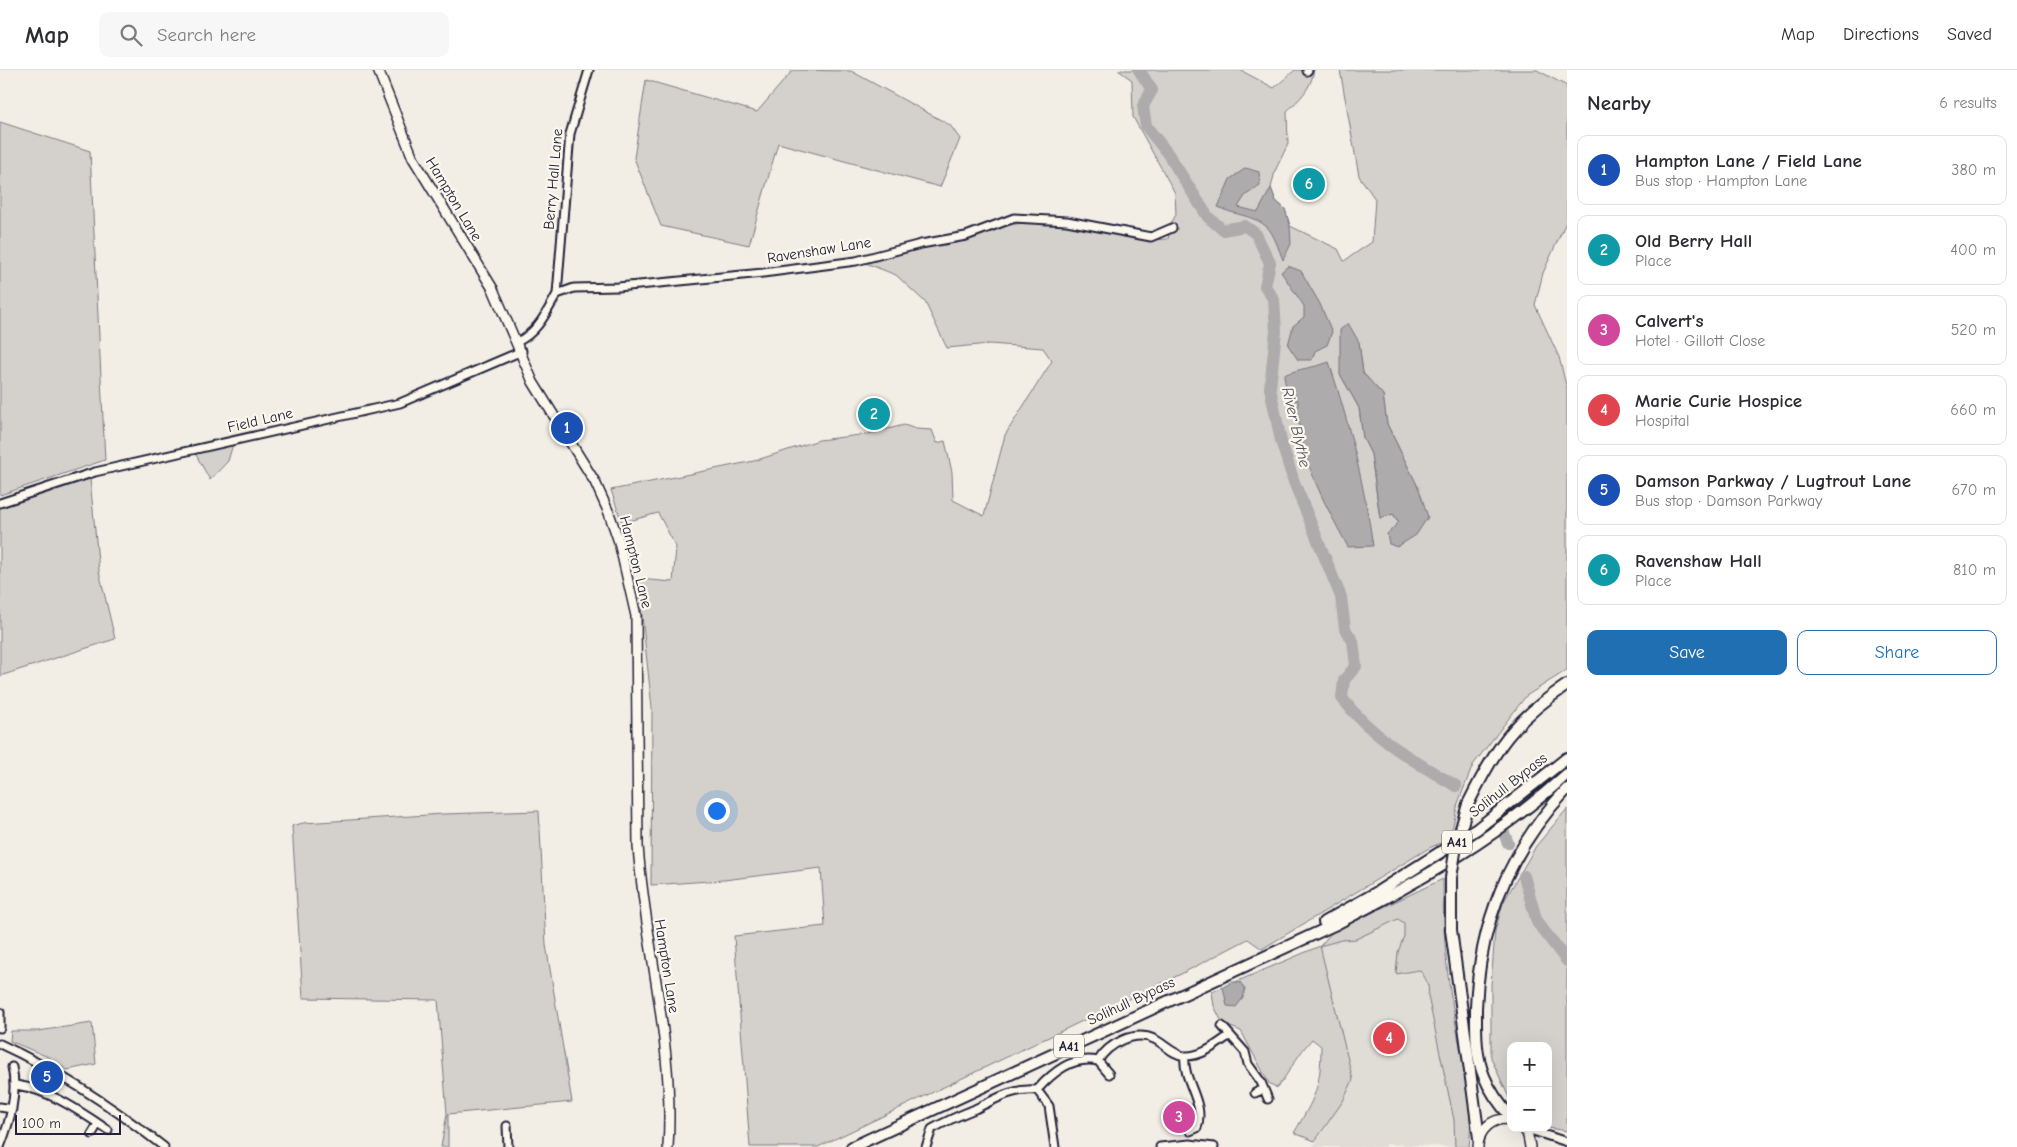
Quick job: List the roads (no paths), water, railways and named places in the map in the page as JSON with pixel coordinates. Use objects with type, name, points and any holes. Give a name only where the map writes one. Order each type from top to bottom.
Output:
[{"type":"highway","points":[[1479,1142],[1451,930],[1451,878],[1456,846],[1468,804],[1497,750],[1525,716],[1567,685]]},
{"type":"highway","name":"Solihull Bypass","points":[[1287,945],[1379,891],[1477,829],[1567,758]]},
{"type":"highway","name":"Solihull Bypass","points":[[852,1147],[1359,912],[1441,868],[1543,796],[1567,774]]},
{"type":"highway","points":[[1507,1114],[1496,1099],[1484,1076],[1477,1053],[1477,990],[1481,957],[1487,928],[1502,885],[1526,840],[1543,816],[1567,789]]},
{"type":"main road","name":"Hampton Lane","points":[[378,70],[413,158],[493,289],[522,351],[533,382],[583,461],[609,512],[634,599],[638,640],[638,846],[640,881],[669,1080],[668,1147]]},
{"type":"main road","points":[[1479,1142],[1490,1124],[1498,1120],[1507,1119]]},
{"type":"main road","points":[[1526,1132],[1530,1147]]},
{"type":"street","name":"Berry Hall Lane","points":[[558,294],[570,134],[589,70]]},
{"type":"street","name":"Ravenshaw Lane","points":[[558,294],[574,288],[618,287],[763,273],[856,260],[921,244],[966,236],[1014,218],[1067,221],[1151,237],[1172,228]]},
{"type":"street","points":[[517,342],[530,336],[543,320],[558,294]]},
{"type":"street","name":"Field Lane","points":[[0,503],[95,472],[400,403],[522,351]]},
{"type":"street","points":[[0,1012],[0,1028]]},
{"type":"street","points":[[1222,1026],[1245,1052],[1248,1064],[1268,1099]]},
{"type":"street","points":[[1098,1061],[1110,1046],[1134,1038],[1153,1039],[1169,1050],[1185,1056],[1208,1050],[1230,1035]]},
{"type":"street","points":[[0,1044],[65,1078],[126,1117],[164,1147]]},
{"type":"street","points":[[1185,1056],[1186,1074],[1200,1109],[1193,1130],[1204,1132]]},
{"type":"street","points":[[926,1147],[932,1129],[939,1124],[1012,1091],[1037,1090],[1051,1074],[1074,1062],[1088,1059],[1098,1061],[1109,1074]]},
{"type":"street","points":[[0,1147],[12,1110],[16,1085],[12,1068]]},
{"type":"street","points":[[16,1085],[35,1088],[49,1094],[108,1130]]},
{"type":"street","points":[[1255,1093],[1264,1089]]},
{"type":"street","points":[[1037,1090],[1048,1106],[1055,1147]]},
{"type":"street","points":[[0,1107],[12,1110]]},
{"type":"street","points":[[92,1134],[98,1124]]},
{"type":"street","points":[[507,1126],[508,1147]]},
{"type":"street","points":[[1535,1132],[1567,1144]]},
{"type":"street","points":[[1561,1147],[1567,1144]]},
{"type":"street","points":[[1160,1147],[1214,1147]]},
{"type":"waterway","name":"River Blythe","points":[[1139,70],[1152,90],[1143,106],[1146,126],[1168,154],[1208,217],[1223,230],[1245,226],[1256,234],[1270,263],[1265,286],[1274,300],[1276,331],[1270,388],[1281,441],[1294,482],[1341,597],[1345,629],[1353,641],[1356,666],[1344,680],[1342,698],[1367,725],[1394,748],[1456,786]]},
{"type":"waterway","points":[[1491,800],[1494,808]]},
{"type":"waterway","points":[[1504,833],[1508,843]]},
{"type":"waterway","points":[[1524,876],[1537,922],[1567,961]]},
{"type":"place","name":"Ravenshaw Hall","points":[[1309,184]]},
{"type":"place","name":"Old Berry Hall","points":[[874,414]]},
{"type":"place","name":"Hampton Lane / Field Lane","points":[[567,428]]},
{"type":"place","name":"Marie Curie Hospice","points":[[1389,1038]]},
{"type":"place","name":"Damson Parkway / Lugtrout Lane","points":[[47,1077]]},
{"type":"place","name":"Calvert's","points":[[1179,1117]]}]
